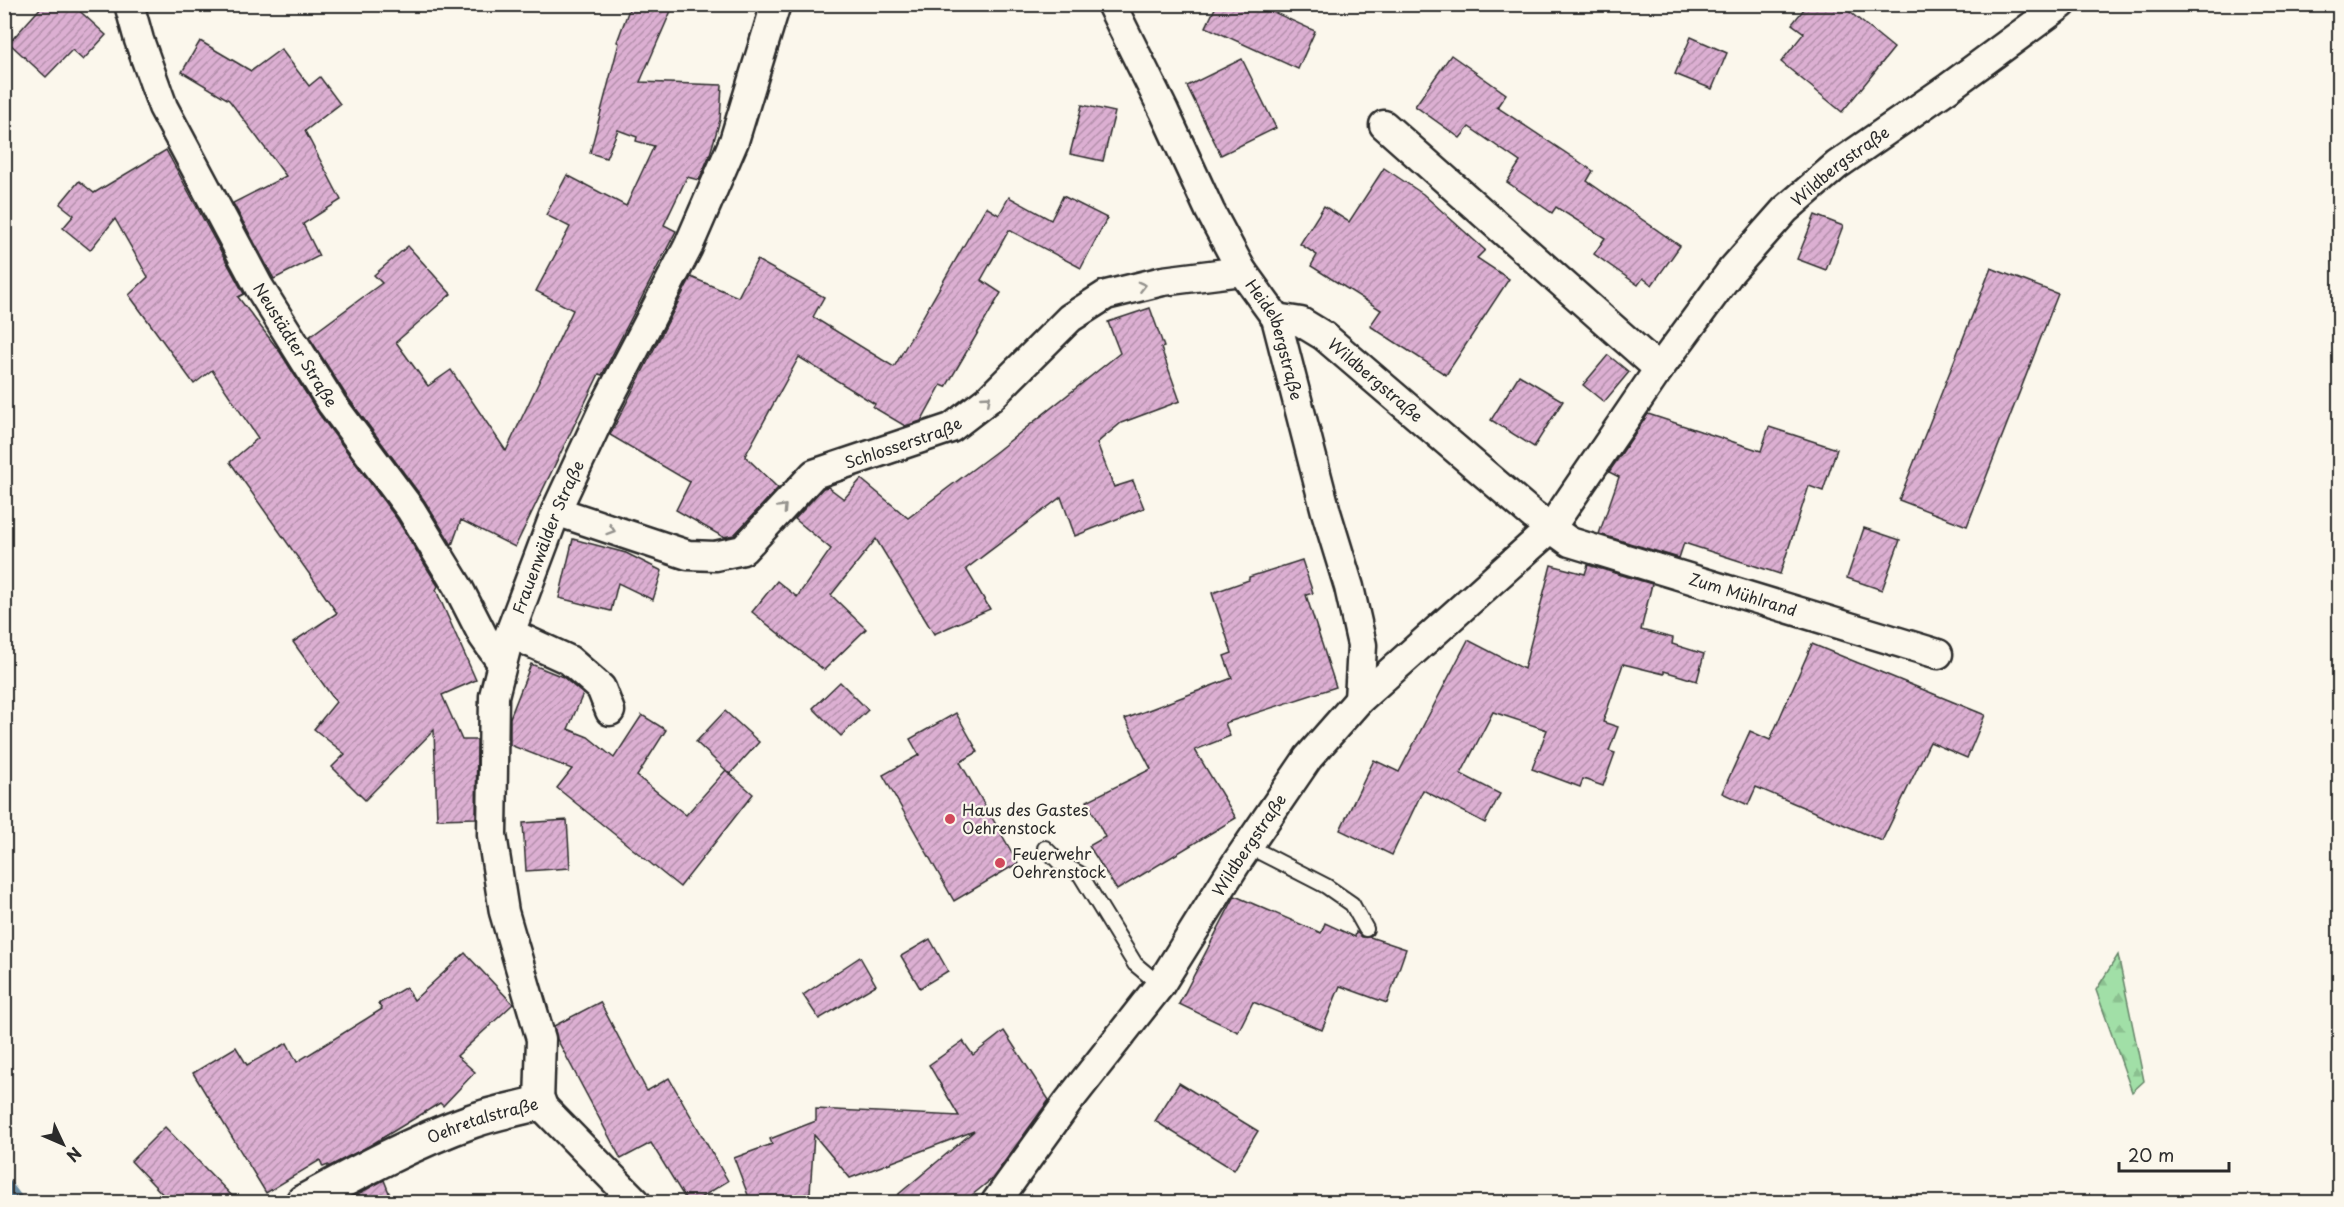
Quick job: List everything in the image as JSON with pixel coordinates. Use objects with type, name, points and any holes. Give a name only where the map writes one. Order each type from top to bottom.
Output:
[{"type":"street","name":"Neustädter Straße","points":[[129,4],[163,107],[259,287],[332,404],[411,510],[458,587],[483,636],[502,663]]},
{"type":"street","name":"Frauenwälder Straße","points":[[539,1103],[541,1039],[504,912],[492,835],[494,696],[510,633],[556,511],[604,408],[688,247],[734,141],[776,4]]},
{"type":"street","name":"Heidelbergstraße","points":[[1111,4],[1164,111],[1210,212],[1242,271],[1276,318],[1326,512],[1349,587],[1362,645],[1359,700]]},
{"type":"street","name":"Wildbergstraße","points":[[996,1203],[1068,1102],[1160,985],[1248,846],[1308,758],[1359,700],[1550,529],[1659,369],[1731,271],[1785,210],[1837,165],[1948,88],[2062,4]]},
{"type":"street","points":[[1384,125],[1659,369]]},
{"type":"street","name":"Schlosserstraße","points":[[556,511],[688,555],[715,556],[743,550],[814,474],[951,428],[990,398],[1070,318],[1106,295],[1163,281],[1242,271]]},
{"type":"street","name":"Wildbergstraße","points":[[1276,318],[1301,322],[1324,336],[1550,529]]},
{"type":"street","name":"Zum Mühlrand","points":[[1550,529],[1570,542],[1938,654]]},
{"type":"street","points":[[510,633],[569,660],[601,688],[610,711]]},
{"type":"street","name":"Oehretalstraße","points":[[303,1203],[364,1168],[438,1134],[474,1120],[539,1103],[636,1203]]},
{"type":"lane","points":[[1248,846],[1326,886],[1352,904],[1366,929]]},
{"type":"lane","points":[[1045,848],[1060,863],[1080,874],[1135,964],[1160,985]]},
{"type":"green space","points":[[2118,955],[2144,1081],[2132,1092],[2096,990]]},
{"type":"building","points":[[44,4],[72,4],[106,35],[83,60],[72,50],[46,77],[9,43]]},
{"type":"building","points":[[631,4],[674,4],[640,82],[722,85],[720,120],[710,154],[699,180],[687,177],[664,225],[676,231],[602,375],[599,374],[515,547],[461,520],[452,545],[424,500],[346,395],[309,337],[382,283],[374,275],[408,246],[451,294],[396,342],[428,386],[451,370],[506,451],[573,310],[536,291],[570,227],[546,215],[567,175],[626,206],[654,146],[636,141],[637,137],[618,130],[606,158],[590,153],[619,43],[617,42]]},
{"type":"building","points":[[1217,4],[1256,4],[1315,31],[1298,69],[1206,27]]},
{"type":"building","points":[[1808,4],[1840,4],[1894,48],[1842,112],[1781,62],[1804,33],[1792,24]]},
{"type":"building","points":[[1691,37],[1727,53],[1712,89],[1675,74]]},
{"type":"building","points":[[200,41],[251,71],[281,49],[309,86],[320,77],[340,104],[305,131],[341,200],[303,224],[319,256],[274,279],[233,203],[286,176],[229,100],[182,72]]},
{"type":"building","points":[[1451,55],[1506,94],[1497,107],[1593,171],[1587,181],[1680,246],[1652,285],[1643,278],[1638,285],[1594,254],[1605,238],[1556,207],[1552,213],[1507,182],[1520,162],[1469,127],[1460,138],[1415,106]]},
{"type":"building","points":[[1242,59],[1276,128],[1221,155],[1187,86]]},
{"type":"building","points":[[1082,105],[1115,112],[1103,161],[1070,154]]},
{"type":"building","points":[[166,150],[244,294],[238,297],[280,352],[319,414],[397,519],[438,586],[436,590],[476,680],[442,695],[462,740],[477,740],[476,818],[437,819],[434,730],[365,800],[332,767],[345,754],[314,729],[336,702],[293,642],[337,613],[230,462],[258,438],[212,370],[194,384],[129,295],[148,277],[115,219],[90,250],[63,228],[74,215],[60,204],[79,181],[94,193]]},
{"type":"building","points":[[1384,168],[1423,194],[1485,250],[1477,258],[1509,279],[1446,375],[1370,326],[1381,310],[1311,266],[1317,255],[1300,244],[1324,206],[1349,222]]},
{"type":"building","points":[[1063,196],[1107,218],[1081,268],[1009,230],[981,280],[1001,293],[946,387],[941,385],[921,421],[905,426],[873,407],[875,404],[799,357],[745,456],[778,488],[734,535],[723,537],[676,510],[690,482],[610,435],[691,277],[738,297],[757,260],[824,297],[813,317],[894,367],[986,207],[999,215],[1009,197],[1051,220]]},
{"type":"building","points":[[1815,215],[1843,226],[1826,270],[1797,259]]},
{"type":"building","points":[[1991,268],[2058,294],[1967,526],[1899,500]]},
{"type":"building","points":[[1150,308],[1164,347],[1161,348],[1180,401],[1121,423],[1097,443],[1114,487],[1133,481],[1144,508],[1075,536],[1061,497],[966,569],[990,609],[934,634],[876,539],[831,595],[866,629],[824,670],[752,612],[777,581],[797,597],[831,549],[795,519],[823,488],[828,487],[844,499],[861,479],[908,518],[1120,353],[1108,322]]},
{"type":"building","points":[[1608,355],[1629,372],[1604,402],[1583,385]]},
{"type":"building","points":[[1519,375],[1563,401],[1534,447],[1491,420]]},
{"type":"building","points":[[1648,414],[1761,451],[1769,427],[1837,449],[1823,491],[1809,486],[1780,574],[1684,543],[1679,558],[1599,534],[1619,477],[1609,472]]},
{"type":"building","points":[[1864,528],[1900,540],[1882,590],[1847,578]]},
{"type":"building","points":[[573,539],[626,553],[662,571],[653,600],[618,583],[611,611],[559,598]]},
{"type":"building","points":[[1302,560],[1313,593],[1306,595],[1336,687],[1225,723],[1230,736],[1195,750],[1236,818],[1117,890],[1089,846],[1105,837],[1087,801],[1151,769],[1125,719],[1232,678],[1224,656],[1232,653],[1212,593],[1249,580],[1249,577]]},
{"type":"building","points":[[1551,565],[1585,574],[1588,565],[1652,584],[1641,630],[1673,638],[1672,644],[1704,654],[1697,681],[1664,671],[1664,674],[1623,664],[1603,722],[1618,727],[1609,751],[1615,753],[1603,786],[1583,779],[1580,787],[1532,769],[1547,730],[1493,712],[1461,774],[1500,794],[1485,823],[1423,790],[1392,855],[1340,830],[1374,760],[1399,772],[1468,640],[1524,669]]},
{"type":"building","points":[[1812,644],[1985,715],[1967,758],[1930,742],[1882,841],[1756,787],[1748,805],[1722,793],[1750,731],[1770,740]]},
{"type":"building","points":[[531,664],[563,677],[583,694],[568,729],[588,737],[614,758],[642,715],[666,730],[637,776],[686,815],[726,770],[753,794],[680,887],[557,788],[572,769],[510,745],[510,718]]},
{"type":"building","points":[[840,682],[868,710],[841,736],[813,708]]},
{"type":"building","points":[[725,711],[759,742],[730,774],[696,742]]},
{"type":"building","name":"Haus des Gastes Oehrenstock","points":[[956,713],[978,752],[960,762],[1018,863],[954,901],[883,775],[919,755],[910,739]]},
{"type":"building","points":[[567,820],[570,868],[526,871],[523,823]]},
{"type":"building","points":[[1235,896],[1321,933],[1325,923],[1355,937],[1356,932],[1362,937],[1370,937],[1406,949],[1387,1003],[1340,986],[1322,1030],[1253,1002],[1238,1032],[1179,1004]]},
{"type":"building","points":[[930,939],[948,971],[920,988],[901,956]]},
{"type":"building","points":[[465,953],[513,1004],[457,1056],[475,1072],[443,1106],[440,1103],[369,1146],[328,1167],[328,1165],[323,1167],[320,1160],[266,1193],[193,1073],[236,1047],[247,1065],[287,1043],[297,1062],[382,1009],[378,1004],[406,987],[414,1000]]},
{"type":"building","points":[[860,957],[876,985],[819,1019],[803,995]]},
{"type":"building","points":[[600,1002],[647,1091],[669,1078],[728,1181],[692,1203],[688,1203],[651,1143],[621,1159],[557,1039],[554,1026]]},
{"type":"building","points":[[1004,1031],[1049,1100],[992,1179],[962,1203],[888,1203],[974,1131],[850,1178],[814,1135],[810,1193],[784,1203],[751,1203],[734,1158],[772,1144],[770,1139],[816,1121],[816,1109],[959,1116],[929,1065],[963,1041],[973,1055]]},
{"type":"building","points":[[1179,1083],[1258,1131],[1234,1170],[1155,1121]]},
{"type":"building","points":[[165,1127],[239,1203],[171,1203],[131,1161]]},
{"type":"building","points":[[384,1180],[393,1203],[343,1203],[343,1202]]},
{"type":"waterway","points":[[4,1181],[20,1202]]},
{"type":"place","name":"Haus des Gastes Oehrenstock","points":[[950,819]]},
{"type":"place","name":"Feuerwehr Oehrenstock","points":[[1000,863]]}]
